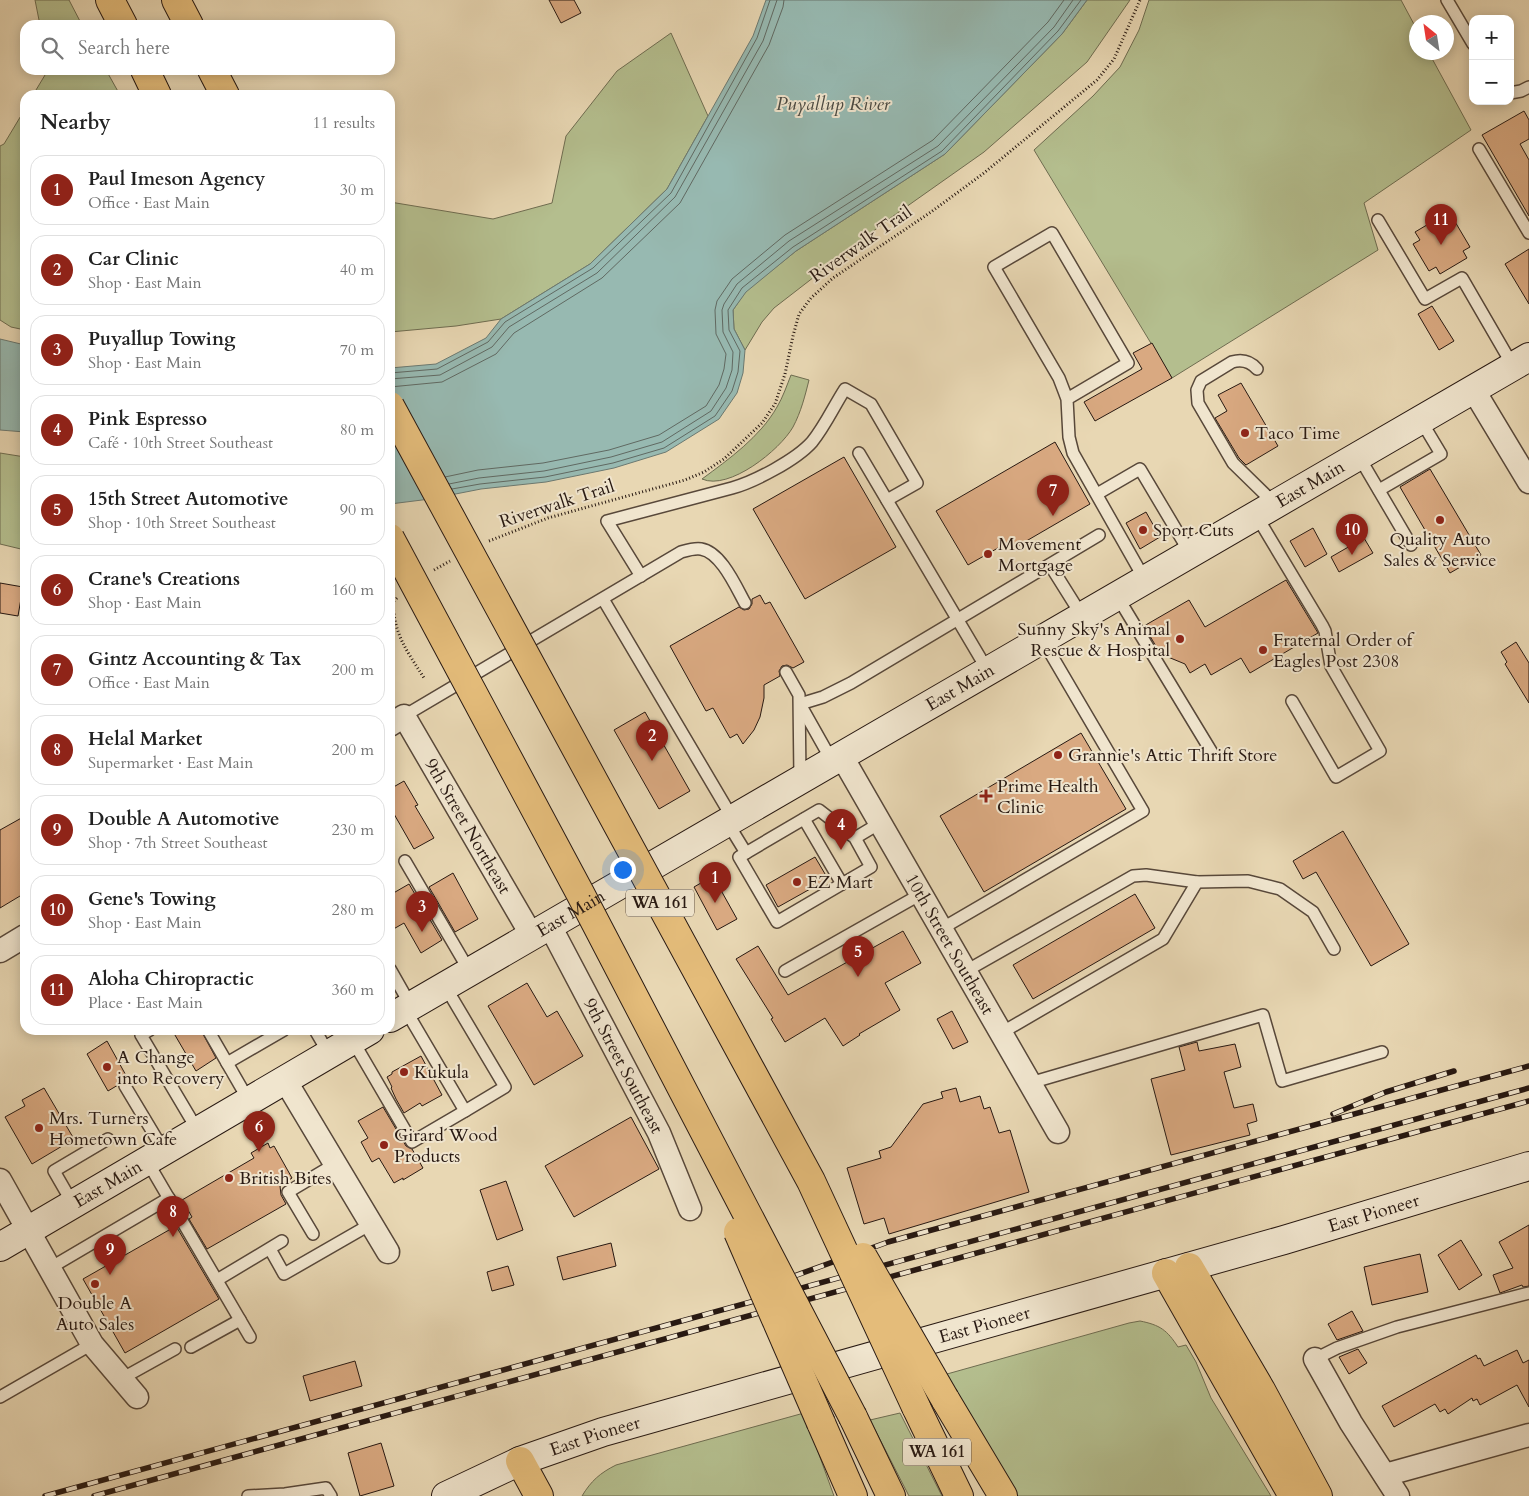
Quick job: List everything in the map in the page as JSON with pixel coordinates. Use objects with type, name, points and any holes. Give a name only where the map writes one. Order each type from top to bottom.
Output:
[{"type":"highway","points":[[110,0],[120,20]]},
{"type":"highway","points":[[176,0],[186,20]]},
{"type":"highway","points":[[148,75],[155,90]]},
{"type":"highway","points":[[215,75],[222,90]]},
{"type":"highway","name":"WA 161","points":[[395,415],[811,1181],[959,1496]]},
{"type":"highway","name":"WA 161","points":[[395,547],[657,1042],[853,1417],[891,1496]]},
{"type":"highway","points":[[704,982],[1002,1496]]},
{"type":"highway","points":[[657,1042],[853,1496]]},
{"type":"highway","points":[[1177,1270],[1293,1496]]},
{"type":"highway","points":[[1177,1270],[1261,1390],[1318,1496]]},
{"type":"highway","points":[[511,1465],[517,1496]]},
{"type":"highway","points":[[511,1465],[539,1496]]},
{"type":"main road","name":"East Main","points":[[402,1011],[1521,361]]},
{"type":"main road","name":"East Main","points":[[0,1247],[361,1035]]},
{"type":"main road","name":"East Pioneer","points":[[446,1496],[511,1465],[603,1432],[1177,1270],[1529,1166]]},
{"type":"street","points":[[1473,389],[1529,482]]},
{"type":"street","name":"9th Street Northeast","points":[[397,720],[541,931]]},
{"type":"street","name":"10th Street Southeast","points":[[837,758],[880,823],[1058,1132]]},
{"type":"street","name":"9th Street Southeast","points":[[541,931],[659,1133],[690,1209]]},
{"type":"street","points":[[0,951],[20,939]]},
{"type":"street","points":[[285,1080],[388,1252]]},
{"type":"street","points":[[0,1180],[92,1344],[137,1397]]},
{"type":"street","points":[[1315,1359],[1350,1423],[1398,1496]]},
{"type":"street","points":[[1385,1475],[1529,1435]]},
{"type":"lane","points":[[1447,0],[1469,37]]},
{"type":"lane","points":[[1514,93],[1528,90]]},
{"type":"lane","points":[[1479,150],[1529,233]]},
{"type":"lane","points":[[1378,220],[1425,299],[1462,278],[1521,361]]},
{"type":"lane","points":[[1067,398],[1128,363],[1052,233],[994,267],[1059,378],[1067,398],[1069,437],[1073,453],[1144,580]]},
{"type":"lane","points":[[1257,369],[1247,361],[1236,360],[1201,381],[1196,396],[1202,412],[1233,463],[1266,509],[1325,631],[1331,666],[1380,751],[1336,776],[1292,701]]},
{"type":"lane","points":[[640,576],[607,521],[732,488],[761,476],[794,456],[813,440],[845,389],[871,404],[917,483],[887,500]]},
{"type":"lane","points":[[1379,490],[1441,454],[1420,419]]},
{"type":"lane","points":[[859,453],[988,670]]},
{"type":"lane","points":[[1358,456],[1411,545]]},
{"type":"lane","points":[[1096,494],[1140,469],[1190,553]]},
{"type":"lane","points":[[800,704],[823,697],[851,683],[1099,535]]},
{"type":"lane","points":[[397,720],[681,552],[702,549],[714,555],[720,561],[745,603]]},
{"type":"lane","points":[[1050,565],[1082,616]]},
{"type":"lane","points":[[1117,596],[1214,756]]},
{"type":"lane","points":[[603,599],[730,820],[746,853]]},
{"type":"lane","points":[[941,929],[1143,811],[1042,639]]},
{"type":"lane","points":[[786,672],[799,695],[800,780]]},
{"type":"lane","points":[[800,704],[837,758]]},
{"type":"lane","points":[[819,810],[855,838],[871,866],[777,922],[739,857],[819,810]]},
{"type":"lane","points":[[804,819],[842,884]]},
{"type":"lane","points":[[855,838],[880,823]]},
{"type":"lane","points":[[405,861],[470,972]]},
{"type":"lane","points":[[966,972],[1133,876],[1197,882],[1248,882],[1280,889],[1313,912],[1334,949]]},
{"type":"lane","points":[[1001,1033],[1163,939],[1197,882]]},
{"type":"lane","points":[[785,971],[921,894]]},
{"type":"lane","points":[[395,986],[402,1011],[465,1111]]},
{"type":"lane","points":[[361,1035],[412,1142],[505,1087],[445,986]]},
{"type":"lane","points":[[1030,1083],[1263,1015],[1282,1081],[1382,1052]]},
{"type":"lane","points":[[141,1035],[198,1132]]},
{"type":"lane","points":[[211,1035],[249,1101]]},
{"type":"lane","points":[[227,1063],[275,1035]]},
{"type":"lane","points":[[318,1035],[329,1054]]},
{"type":"lane","points":[[126,1086],[156,1156],[169,1198],[250,1337]]},
{"type":"lane","points":[[73,1204],[54,1171],[108,1139]]},
{"type":"lane","points":[[312,1234],[288,1192],[335,1164]]},
{"type":"lane","points":[[50,1268],[169,1198]]},
{"type":"lane","points":[[270,1248],[284,1274],[371,1224]]},
{"type":"lane","points":[[217,1280],[282,1241]]},
{"type":"lane","points":[[1315,1359],[1337,1348],[1397,1327],[1529,1293]]},
{"type":"lane","points":[[192,1347],[240,1320]]},
{"type":"lane","points":[[0,1397],[92,1344]]},
{"type":"lane","points":[[121,1379],[175,1349]]},
{"type":"lane","points":[[248,1496],[285,1494],[326,1488],[331,1496]]},
{"type":"path","name":"Riverwalk Trail","points":[[482,544],[548,518],[685,480],[704,472],[724,459],[762,423],[776,404],[799,314],[811,298],[833,278],[931,212],[984,173],[1097,80],[1114,59],[1140,0]]},
{"type":"path","points":[[427,574],[450,560]]},
{"type":"path","points":[[395,600],[398,596]]},
{"type":"path","points":[[395,625],[399,638],[424,678]]},
{"type":"green space","points":[[35,0],[69,0],[79,20],[39,20]]},
{"type":"green space","points":[[1087,0],[1130,0],[1087,62],[984,152],[889,219],[774,308],[762,322],[745,350],[734,329],[733,310],[746,291],[796,251],[945,154],[1062,34]]},
{"type":"green space","points":[[1149,0],[1401,0],[1409,15],[1409,60],[1433,60],[1471,130],[1364,203],[1378,250],[1172,378],[1034,150],[1093,96],[1120,67],[1139,30]]},
{"type":"green space","points":[[671,33],[708,116],[667,189],[590,264],[501,319],[456,326],[395,332],[395,203],[493,219],[552,203],[566,136],[617,71]]},
{"type":"green space","points":[[45,75],[109,75],[117,90],[36,90]]},
{"type":"green space","points":[[20,117],[20,329],[11,327],[0,320],[0,146],[4,144]]},
{"type":"green space","points":[[791,375],[809,380],[793,427],[777,447],[766,457],[739,474],[713,481],[702,479],[743,447],[762,428],[779,403]]},
{"type":"green space","points":[[0,453],[20,456],[20,549],[0,544]]},
{"type":"green space","points":[[1140,1321],[1153,1324],[1162,1329],[1178,1347],[1186,1345],[1196,1362],[1211,1398],[1271,1496],[1012,1496],[972,1425],[947,1374]]},
{"type":"green space","points":[[804,1413],[834,1496],[582,1496],[596,1478],[616,1465]]},
{"type":"green space","points":[[900,1413],[942,1496],[909,1496],[870,1420]]},
{"type":"water","name":"Puyallup River","points":[[766,0],[1087,0],[1062,34],[945,154],[796,251],[746,292],[733,310],[734,329],[745,350],[743,373],[737,393],[719,419],[666,452],[614,468],[546,482],[481,489],[395,503],[395,368],[436,364],[486,338],[501,319],[590,264],[667,189],[753,36]]},
{"type":"water","points":[[0,339],[20,344],[20,432],[0,430]]},
{"type":"building","points":[[549,0],[574,0],[581,13],[561,23]]},
{"type":"building","points":[[1524,111],[1529,120],[1529,139],[1520,144],[1529,160],[1529,216],[1482,135]]},
{"type":"building","points":[[1442,216],[1447,224],[1454,220],[1470,247],[1463,251],[1467,258],[1440,274],[1436,267],[1429,271],[1413,244],[1420,240],[1415,232]]},
{"type":"building","points":[[1529,249],[1529,304],[1505,264]]},
{"type":"building","points":[[1432,306],[1454,341],[1439,350],[1418,314]]},
{"type":"building","points":[[1152,343],[1172,378],[1095,421],[1084,402],[1142,369],[1133,353]]},
{"type":"building","name":"Taco Time","points":[[1241,383],[1278,446],[1246,465],[1239,458],[1215,418],[1227,411],[1218,395]]},
{"type":"building","points":[[1055,442],[1090,504],[1016,547],[1012,540],[968,565],[936,511]]},
{"type":"building","points":[[844,457],[896,547],[805,599],[753,509]]},
{"type":"building","name":"Quality Auto Sales & Service","points":[[1430,469],[1481,555],[1450,573],[1400,487]]},
{"type":"building","name":"Sport Cuts","points":[[1146,512],[1160,537],[1140,549],[1126,523]]},
{"type":"building","points":[[1313,528],[1327,554],[1305,567],[1290,541]]},
{"type":"building","points":[[1364,538],[1373,553],[1339,572],[1331,557]]},
{"type":"building","points":[[1286,580],[1318,633],[1250,673],[1241,658],[1211,675],[1205,664],[1190,673],[1185,664],[1168,657],[1164,650],[1160,653],[1144,626],[1189,600],[1205,627]]},
{"type":"building","points":[[0,583],[20,586],[18,616],[0,613]]},
{"type":"building","points":[[760,595],[765,604],[770,602],[804,662],[793,668],[787,665],[782,666],[779,671],[780,676],[764,685],[764,698],[760,717],[754,730],[743,744],[737,734],[730,738],[713,708],[706,711],[670,646],[739,607],[744,610],[749,609],[752,599]]},
{"type":"building","points":[[1516,642],[1529,663],[1529,703],[1505,664],[1507,662],[1501,652]]},
{"type":"building","points":[[645,712],[690,791],[659,809],[614,730]]},
{"type":"building","points":[[1081,733],[1126,809],[984,892],[940,816]]},
{"type":"building","points":[[404,781],[418,805],[415,806],[434,838],[414,849],[395,816],[395,786]]},
{"type":"building","points":[[20,819],[20,896],[0,908],[0,830]]},
{"type":"building","points":[[1343,831],[1409,944],[1371,966],[1316,872],[1303,879],[1293,861]]},
{"type":"building","name":"EZ Mart","points":[[815,857],[828,879],[778,907],[766,885]]},
{"type":"building","points":[[453,873],[478,919],[455,932],[429,887]]},
{"type":"building","points":[[713,876],[737,919],[717,930],[694,887]]},
{"type":"building","points":[[409,884],[442,940],[421,953],[404,923],[395,928],[395,892]]},
{"type":"building","points":[[1135,894],[1155,928],[1033,999],[1013,965]]},
{"type":"building","points":[[903,931],[921,963],[885,983],[900,1010],[859,1034],[843,1046],[825,1018],[785,1042],[771,1019],[773,1018],[736,959],[758,946],[788,995]]},
{"type":"building","points":[[527,983],[547,1017],[557,1011],[583,1056],[534,1085],[488,1006]]},
{"type":"building","points":[[952,1011],[968,1042],[953,1049],[937,1019]]},
{"type":"building","points":[[175,1035],[204,1035],[216,1058],[196,1071]]},
{"type":"building","name":"A Change into Recovery","points":[[107,1041],[128,1079],[122,1079],[118,1085],[108,1091],[87,1054]]},
{"type":"building","points":[[1197,1042],[1199,1051],[1235,1044],[1241,1067],[1224,1072],[1234,1108],[1253,1104],[1257,1121],[1247,1124],[1250,1135],[1171,1155],[1151,1079],[1185,1070],[1179,1047]]},
{"type":"building","points":[[421,1056],[442,1095],[422,1106],[420,1103],[404,1113],[387,1077],[392,1072]]},
{"type":"building","name":"Mrs. Turners Hometown Cafe","points":[[44,1088],[74,1139],[32,1164],[5,1117],[25,1106],[22,1100]]},
{"type":"building","points":[[956,1088],[960,1102],[980,1096],[984,1109],[990,1107],[999,1133],[1010,1130],[1029,1192],[889,1234],[884,1218],[864,1224],[847,1168],[881,1158],[879,1151],[891,1147],[923,1104],[943,1098],[941,1092]]},
{"type":"building","points":[[383,1107],[406,1146],[412,1149],[423,1168],[394,1183],[379,1158],[372,1162],[361,1142],[368,1138],[358,1121]]},
{"type":"building","points":[[631,1117],[659,1169],[574,1217],[545,1166]]},
{"type":"building","points":[[268,1143],[270,1148],[274,1146],[292,1178],[280,1186],[281,1195],[286,1204],[207,1249],[189,1219],[192,1217],[182,1200],[254,1158],[251,1153]]},
{"type":"building","points":[[506,1181],[523,1230],[497,1240],[480,1190]]},
{"type":"building","points":[[1529,1225],[1529,1286],[1523,1287],[1522,1285],[1500,1293],[1493,1275],[1513,1268],[1499,1242]]},
{"type":"building","points":[[176,1226],[219,1299],[125,1353],[83,1279]]},
{"type":"building","points":[[1461,1240],[1482,1275],[1459,1290],[1438,1255]]},
{"type":"building","points":[[611,1243],[616,1266],[563,1280],[557,1257]]},
{"type":"building","points":[[1420,1254],[1428,1292],[1372,1305],[1364,1267]]},
{"type":"building","points":[[508,1266],[514,1285],[492,1291],[487,1272]]},
{"type":"building","points":[[1352,1311],[1363,1331],[1337,1340],[1328,1324]]},
{"type":"building","points":[[1358,1349],[1367,1363],[1349,1374],[1339,1357]]},
{"type":"building","points":[[1517,1350],[1523,1363],[1529,1360],[1529,1407],[1517,1385],[1480,1405],[1477,1399],[1473,1401],[1472,1398],[1448,1414],[1445,1409],[1440,1412],[1435,1404],[1394,1427],[1382,1406],[1476,1355],[1484,1366]]},
{"type":"building","points":[[355,1361],[362,1386],[310,1401],[303,1376]]},
{"type":"building","points":[[381,1443],[394,1486],[360,1496],[348,1453]]},
{"type":"railway","points":[[772,1284],[888,1242],[1529,1066]]},
{"type":"railway","points":[[1333,1114],[1386,1092],[1454,1071]]},
{"type":"railway","points":[[45,1496],[1529,1088]]},
{"type":"railway","points":[[94,1496],[1529,1101]]},
{"type":"place","name":"Aloha Chiropractic","points":[[1441,245]]},
{"type":"place","name":"Taco Time","points":[[1245,433]]},
{"type":"place","name":"Gintz Accounting & Tax","points":[[1053,516]]},
{"type":"place","name":"Quality Auto Sales & Service","points":[[1440,520]]},
{"type":"place","name":"Sport Cuts","points":[[1143,530]]},
{"type":"place","name":"Movement Mortgage","points":[[988,554]]},
{"type":"place","name":"Gene's Towing","points":[[1352,555]]},
{"type":"place","name":"Sunny Sky's Animal Rescue & Hospital","points":[[1180,639]]},
{"type":"place","name":"Fraternal Order of Eagles Post 2308","points":[[1263,650]]},
{"type":"place","name":"Grannie's Attic Thrift Store","points":[[1058,755]]},
{"type":"place","name":"Car Clinic","points":[[652,761]]},
{"type":"place","name":"Prime Health Clinic","points":[[986,796]]},
{"type":"place","name":"Pink Espresso","points":[[841,850]]},
{"type":"place","name":"EZ Mart","points":[[797,882]]},
{"type":"place","name":"Paul Imeson Agency","points":[[715,903]]},
{"type":"place","name":"Puyallup Towing","points":[[422,932]]},
{"type":"place","name":"15th Street Automotive","points":[[858,977]]},
{"type":"place","name":"A Change into Recovery","points":[[107,1067]]},
{"type":"place","name":"Kukula","points":[[404,1072]]},
{"type":"place","name":"Mrs. Turners Hometown Cafe","points":[[39,1128]]},
{"type":"place","name":"Girard Wood Products","points":[[384,1145]]},
{"type":"place","name":"Crane's Creations","points":[[259,1152]]},
{"type":"place","name":"British Bites","points":[[229,1178]]},
{"type":"place","name":"Helal Market","points":[[173,1237]]},
{"type":"place","name":"Double A Automotive","points":[[110,1275]]},
{"type":"place","name":"Double A Auto Sales","points":[[95,1284]]}]
